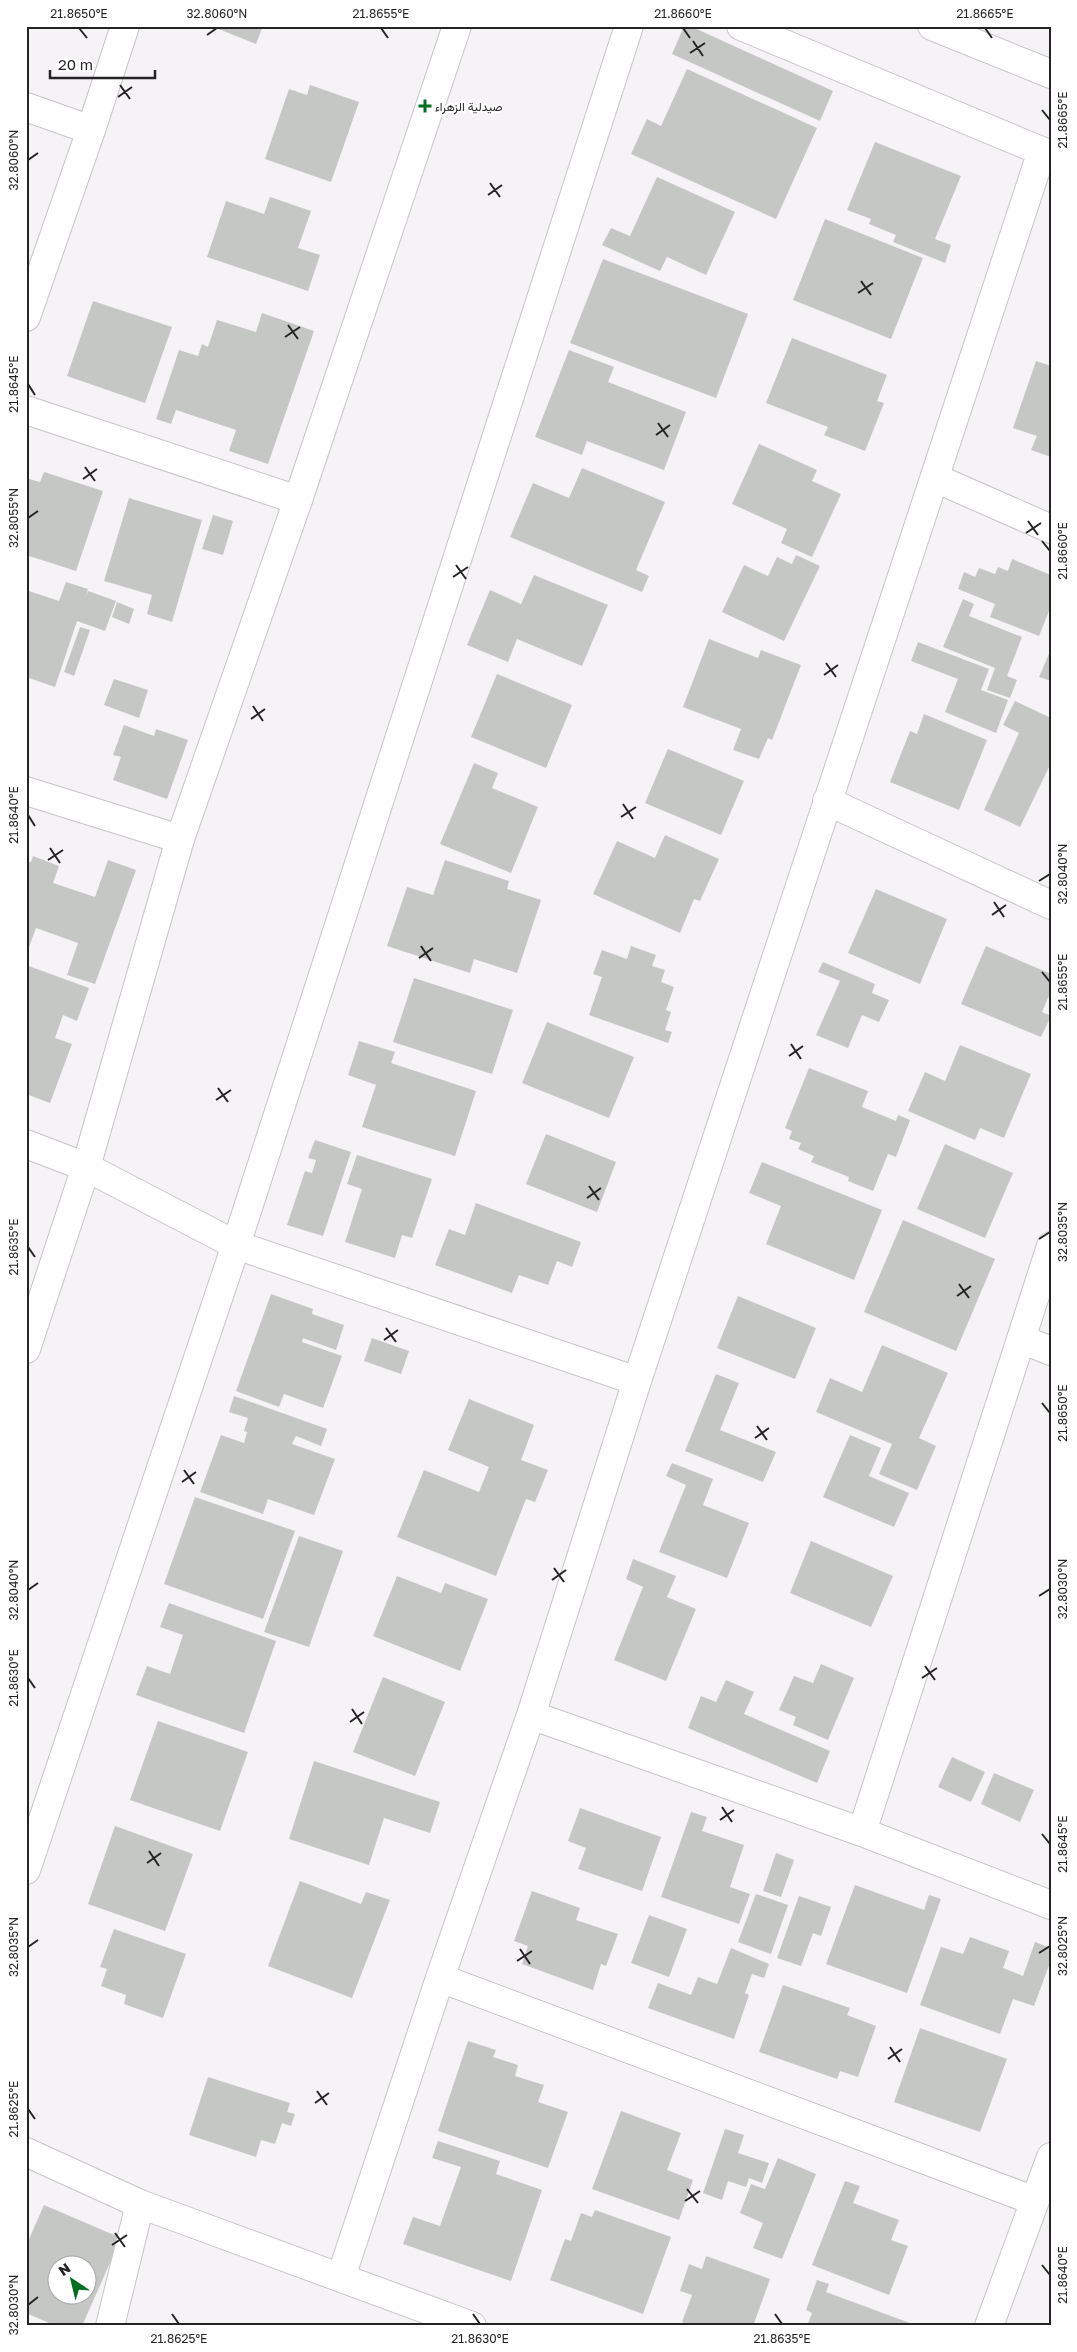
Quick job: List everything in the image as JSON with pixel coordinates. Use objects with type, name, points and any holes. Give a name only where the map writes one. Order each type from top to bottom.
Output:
[{"type":"street","points":[[26,316],[125,26]]},
{"type":"street","points":[[26,1349],[86,1167],[180,839],[298,500],[457,26]]},
{"type":"street","points":[[26,1870],[236,1245],[630,26]]},
{"type":"street","points":[[341,2277],[440,1978],[531,1716],[637,1381],[827,800],[1046,153],[741,26]]},
{"type":"street","points":[[932,26],[1051,74]]},
{"type":"street","points":[[26,107],[91,130]]},
{"type":"street","points":[[26,410],[298,500]]},
{"type":"street","points":[[935,478],[1051,529]]},
{"type":"street","points":[[26,792],[180,839]]},
{"type":"street","points":[[827,800],[1051,904]]},
{"type":"street","points":[[26,1144],[86,1167],[236,1245],[637,1381]]},
{"type":"street","points":[[862,1832],[1051,1246]]},
{"type":"street","points":[[1021,1339],[1051,1351]]},
{"type":"street","points":[[531,1716],[862,1832],[1051,1905]]},
{"type":"street","points":[[440,1978],[1035,2201]]},
{"type":"street","points":[[26,2152],[140,2204],[472,2326]]},
{"type":"street","points":[[989,2326],[1051,2157]]},
{"type":"street","points":[[110,2326],[140,2204]]},
{"type":"building","points":[[211,26],[263,26],[256,44]]},
{"type":"building","points":[[684,26],[690,26],[833,91],[820,121],[672,54]]},
{"type":"building","points":[[687,69],[817,128],[776,219],[631,154],[647,119],[661,126]]},
{"type":"building","points":[[310,85],[359,102],[331,182],[265,159],[289,89],[307,95]]},
{"type":"building","points":[[875,142],[961,176],[935,239],[951,245],[945,263],[893,242],[896,235],[869,224],[871,219],[847,210]]},
{"type":"building","points":[[657,177],[735,212],[706,275],[667,257],[660,271],[602,245],[611,228],[630,236]]},
{"type":"building","points":[[270,197],[311,211],[298,248],[320,255],[308,291],[207,257],[226,201],[264,214]]},
{"type":"building","points":[[825,219],[923,258],[891,339],[793,300]]},
{"type":"building","points":[[603,259],[748,314],[716,398],[570,343]]},
{"type":"building","points":[[93,301],[172,327],[145,403],[67,376]]},
{"type":"building","points":[[262,313],[314,331],[268,464],[229,451],[236,430],[176,410],[171,424],[156,419],[179,350],[198,356],[202,344],[208,347],[217,320],[256,332]]},
{"type":"building","points":[[792,338],[887,375],[877,401],[884,403],[865,451],[824,435],[828,427],[766,403]]},
{"type":"building","points":[[569,350],[614,367],[608,382],[686,412],[664,470],[587,441],[582,455],[535,437]]},
{"type":"building","points":[[1036,361],[1051,366],[1051,457],[1031,450],[1037,436],[1013,428]]},
{"type":"building","points":[[759,444],[817,470],[812,481],[841,494],[812,557],[781,543],[787,529],[732,504]]},
{"type":"building","points":[[582,468],[665,502],[636,570],[649,576],[642,592],[510,537],[533,483],[569,498]]},
{"type":"building","points":[[44,472],[103,491],[76,571],[26,555],[26,478],[40,482]]},
{"type":"building","points":[[129,498],[202,520],[172,622],[147,614],[152,595],[104,581]]},
{"type":"building","points":[[213,515],[233,521],[223,555],[202,549]]},
{"type":"building","points":[[796,555],[820,566],[784,641],[722,612],[744,565],[768,576],[777,557],[792,564]]},
{"type":"building","points":[[1012,559],[1051,575],[1051,606],[1039,636],[990,617],[995,604],[958,589],[964,572],[975,577],[979,568],[995,574],[998,567],[1008,571]]},
{"type":"building","points":[[534,575],[608,605],[582,666],[517,639],[508,662],[467,645],[490,590],[521,604]]},
{"type":"building","points":[[66,582],[88,589],[85,599],[88,591],[116,601],[105,631],[77,621],[55,687],[26,677],[26,590],[59,601]]},
{"type":"building","points":[[963,599],[974,604],[969,616],[1022,637],[1007,676],[1017,680],[1010,698],[987,690],[995,668],[943,647]]},
{"type":"building","points":[[117,602],[134,609],[129,624],[112,617]]},
{"type":"building","points":[[80,627],[90,630],[74,676],[64,672]]},
{"type":"building","points":[[709,639],[758,658],[761,650],[801,665],[772,740],[768,738],[759,759],[733,750],[741,729],[683,707]]},
{"type":"building","points":[[918,642],[989,669],[981,690],[1008,700],[996,733],[945,712],[958,679],[911,661]]},
{"type":"building","points":[[1051,649],[1051,681],[1039,677]]},
{"type":"building","points":[[497,674],[572,705],[546,768],[471,737]]},
{"type":"building","points":[[114,679],[148,690],[139,718],[104,705]]},
{"type":"building","points":[[1015,701],[1051,718],[1051,763],[1020,827],[984,810],[1019,733],[1003,725]]},
{"type":"building","points":[[924,714],[987,740],[959,810],[890,782],[910,731],[917,734]]},
{"type":"building","points":[[124,725],[154,736],[156,729],[188,740],[167,799],[113,780],[121,757],[113,755]]},
{"type":"building","points":[[668,749],[744,781],[721,835],[645,803]]},
{"type":"building","points":[[474,763],[498,773],[492,788],[538,807],[511,873],[440,844]]},
{"type":"building","points":[[665,835],[719,859],[700,901],[694,899],[680,933],[593,894],[617,841],[655,858]]},
{"type":"building","points":[[33,856],[59,866],[53,883],[95,897],[108,860],[136,870],[95,984],[67,975],[78,943],[36,928],[28,950],[26,949],[26,861],[31,862]]},
{"type":"building","points":[[445,860],[509,881],[507,889],[541,900],[517,973],[474,959],[470,973],[387,946],[407,887],[433,895]]},
{"type":"building","points":[[876,889],[947,919],[920,984],[848,953]]},
{"type":"building","points":[[631,946],[656,955],[652,966],[665,970],[661,982],[674,987],[666,1010],[671,1012],[665,1030],[672,1032],[668,1043],[589,1015],[602,977],[593,974],[602,950],[627,959]]},
{"type":"building","points":[[986,946],[1051,974],[1051,991],[1042,1012],[1051,1016],[1041,1037],[961,1004]]},
{"type":"building","points":[[823,962],[875,984],[872,993],[889,1000],[879,1022],[862,1015],[848,1048],[816,1035],[840,981],[818,972]]},
{"type":"building","points":[[26,965],[89,988],[77,1021],[63,1015],[55,1038],[72,1044],[50,1103],[26,1094]]},
{"type":"building","points":[[414,978],[513,1010],[492,1074],[393,1042]]},
{"type":"building","points":[[547,1022],[634,1057],[609,1118],[522,1083]]},
{"type":"building","points":[[359,1041],[395,1052],[391,1063],[476,1091],[455,1156],[362,1127],[376,1085],[348,1075]]},
{"type":"building","points":[[960,1045],[1031,1074],[1004,1138],[980,1128],[975,1140],[908,1111],[925,1072],[945,1081]]},
{"type":"building","points":[[809,1068],[868,1091],[862,1107],[896,1121],[898,1115],[910,1120],[896,1157],[888,1154],[873,1191],[848,1181],[849,1177],[811,1162],[814,1156],[798,1149],[801,1143],[789,1139],[792,1131],[785,1128]]},
{"type":"building","points":[[546,1134],[616,1162],[597,1212],[526,1184]]},
{"type":"building","points":[[315,1140],[351,1152],[323,1236],[287,1225],[305,1171],[312,1173],[316,1160],[308,1158]]},
{"type":"building","points":[[945,1144],[1013,1173],[985,1238],[917,1209]]},
{"type":"building","points":[[357,1155],[432,1179],[412,1238],[402,1235],[395,1258],[345,1242],[362,1189],[347,1184]]},
{"type":"building","points":[[762,1162],[882,1210],[854,1280],[766,1244],[781,1206],[749,1193]]},
{"type":"building","points":[[476,1203],[581,1242],[572,1267],[557,1261],[548,1285],[519,1275],[512,1293],[435,1265],[449,1229],[465,1235]]},
{"type":"building","points":[[903,1220],[995,1259],[956,1351],[864,1312]]},
{"type":"building","points":[[271,1294],[313,1309],[312,1314],[344,1325],[336,1350],[303,1338],[302,1342],[342,1356],[323,1408],[284,1394],[279,1407],[236,1391]]},
{"type":"building","points":[[738,1296],[816,1328],[795,1379],[717,1348]]},
{"type":"building","points":[[372,1338],[409,1351],[401,1374],[364,1361]]},
{"type":"building","points":[[882,1345],[948,1373],[919,1438],[936,1446],[917,1490],[879,1474],[892,1444],[816,1412],[830,1378],[862,1392]]},
{"type":"building","points":[[716,1374],[739,1383],[720,1430],[776,1452],[763,1482],[685,1451]]},
{"type":"building","points":[[234,1396],[327,1429],[321,1446],[296,1436],[292,1444],[335,1459],[314,1515],[268,1499],[263,1514],[200,1492],[221,1435],[244,1443],[247,1432],[244,1431],[248,1418],[229,1412]]},
{"type":"building","points":[[469,1399],[534,1425],[521,1460],[548,1470],[535,1502],[526,1499],[496,1576],[397,1537],[424,1470],[479,1492],[489,1467],[448,1450]]},
{"type":"building","points":[[850,1435],[881,1448],[869,1476],[909,1493],[894,1527],[823,1497]]},
{"type":"building","points":[[672,1463],[713,1479],[703,1505],[749,1523],[727,1578],[659,1552],[686,1485],[666,1476]]},
{"type":"building","points":[[195,1497],[295,1531],[263,1619],[164,1584]]},
{"type":"building","points":[[299,1536],[343,1551],[309,1647],[264,1632]]},
{"type":"building","points":[[811,1541],[893,1576],[871,1627],[790,1593]]},
{"type":"building","points":[[633,1559],[676,1576],[667,1597],[696,1609],[666,1681],[614,1660],[643,1587],[626,1579]]},
{"type":"building","points":[[397,1576],[441,1593],[445,1583],[488,1599],[460,1671],[373,1636]]},
{"type":"building","points":[[169,1603],[276,1641],[244,1733],[136,1695],[147,1666],[170,1674],[183,1635],[160,1627]]},
{"type":"building","points":[[821,1664],[854,1678],[828,1740],[793,1725],[796,1717],[779,1710],[794,1676],[813,1683]]},
{"type":"building","points":[[383,1677],[445,1702],[415,1776],[353,1752]]},
{"type":"building","points":[[726,1680],[754,1692],[744,1714],[830,1751],[817,1783],[688,1728],[701,1696],[716,1702]]},
{"type":"building","points":[[158,1721],[248,1752],[220,1831],[130,1800]]},
{"type":"building","points":[[952,1757],[985,1772],[971,1802],[938,1787]]},
{"type":"building","points":[[314,1761],[440,1802],[430,1833],[384,1818],[369,1865],[289,1839]]},
{"type":"building","points":[[994,1773],[1034,1790],[1020,1822],[981,1804]]},
{"type":"building","points":[[580,1808],[661,1837],[642,1891],[578,1869],[586,1848],[568,1841]]},
{"type":"building","points":[[691,1812],[707,1817],[702,1831],[744,1845],[730,1887],[750,1894],[739,1924],[661,1897]]},
{"type":"building","points":[[115,1826],[193,1854],[165,1931],[88,1904]]},
{"type":"building","points":[[776,1853],[794,1860],[781,1897],[763,1891]]},
{"type":"building","points":[[300,1881],[361,1904],[366,1892],[390,1900],[352,1998],[268,1966]]},
{"type":"building","points":[[855,1885],[924,1910],[929,1895],[941,1899],[907,1993],[826,1964]]},
{"type":"building","points":[[532,1891],[580,1908],[576,1920],[618,1934],[606,1966],[601,1964],[593,1990],[522,1964],[528,1946],[514,1941]]},
{"type":"building","points":[[756,1894],[788,1905],[771,1954],[738,1942]]},
{"type":"building","points":[[799,1896],[831,1907],[821,1936],[813,1933],[801,1966],[777,1958]]},
{"type":"building","points":[[649,1915],[687,1929],[669,1977],[631,1963]]},
{"type":"building","points":[[114,1929],[186,1954],[163,2018],[124,2004],[126,1995],[101,1986],[107,1969],[100,1967]]},
{"type":"building","points":[[970,1937],[1009,1951],[1003,1968],[1023,1976],[1035,1942],[1051,1948],[1051,1960],[1034,2006],[1013,1999],[1000,2034],[920,2005],[941,1947],[963,1954]]},
{"type":"building","points":[[731,1948],[769,1964],[764,1978],[752,1974],[745,1993],[749,1995],[734,2039],[648,2008],[658,1983],[691,1995],[698,1977],[717,1984]]},
{"type":"building","points":[[783,1985],[850,2008],[847,2015],[876,2026],[858,2077],[840,2071],[837,2079],[759,2052]]},
{"type":"building","points":[[920,2028],[1007,2059],[980,2132],[894,2102]]},
{"type":"building","points":[[468,2041],[496,2050],[493,2057],[518,2065],[515,2076],[544,2085],[538,2102],[568,2112],[548,2168],[438,2131]]},
{"type":"building","points":[[208,2077],[290,2103],[287,2112],[295,2114],[291,2126],[282,2123],[275,2144],[261,2140],[256,2157],[189,2135]]},
{"type":"building","points":[[621,2111],[681,2133],[667,2170],[693,2180],[679,2220],[592,2189]]},
{"type":"building","points":[[725,2129],[744,2135],[738,2153],[769,2163],[762,2183],[749,2178],[746,2187],[728,2181],[722,2200],[703,2193]]},
{"type":"building","points":[[438,2141],[500,2161],[496,2174],[542,2190],[511,2281],[403,2244],[413,2217],[440,2226],[461,2167],[432,2158]]},
{"type":"building","points":[[778,2158],[816,2174],[782,2259],[753,2248],[763,2223],[740,2213],[751,2184],[765,2189]]},
{"type":"building","points":[[845,2181],[860,2186],[853,2203],[899,2220],[891,2240],[908,2246],[889,2295],[812,2265]]},
{"type":"building","points":[[44,2205],[121,2238],[98,2290],[98,2254],[48,2254],[48,2304],[92,2304],[82,2326],[56,2326],[26,2313],[26,2246]]},
{"type":"building","points":[[595,2210],[671,2237],[643,2314],[550,2280],[565,2239],[571,2241],[581,2213],[592,2217]]},
{"type":"building","points":[[706,2256],[770,2279],[753,2326],[691,2326],[682,2322],[692,2295],[680,2291],[689,2264],[702,2269]]},
{"type":"building","points":[[817,2280],[829,2284],[826,2292],[918,2326],[807,2326],[812,2313],[806,2310]]},
{"type":"place","name":"صيدلية الزهراء","points":[[425,106]]}]
